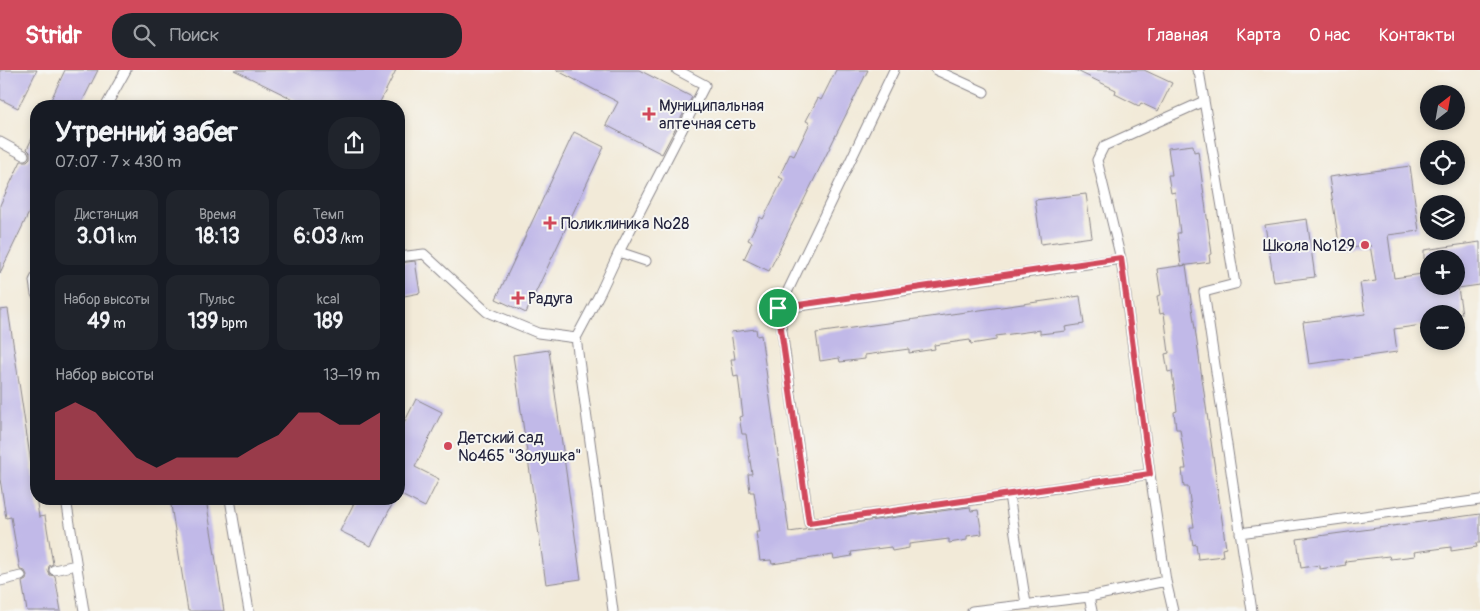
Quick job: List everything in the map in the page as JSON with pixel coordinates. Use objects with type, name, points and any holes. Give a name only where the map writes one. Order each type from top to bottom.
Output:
[{"type":"lane","points":[[109,100],[126,70]]},
{"type":"lane","points":[[613,611],[576,338],[705,85],[677,70]]},
{"type":"lane","points":[[894,70],[778,308],[809,523],[1150,474]]},
{"type":"lane","points":[[936,70],[984,92]]},
{"type":"lane","points":[[1197,70],[1199,71],[1235,284],[1204,292],[1252,611]]},
{"type":"lane","points":[[1173,611],[1166,581],[1150,474],[1121,258],[1098,160],[1104,146],[1204,101]]},
{"type":"lane","points":[[0,142],[24,155]]},
{"type":"lane","points":[[619,252],[646,262]]},
{"type":"lane","points":[[405,256],[424,254],[487,312],[538,333],[576,338]]},
{"type":"lane","points":[[778,308],[1121,258]]},
{"type":"lane","points":[[1009,495],[1026,604]]},
{"type":"lane","points":[[1240,533],[1480,500]]},
{"type":"lane","points":[[67,505],[84,611]]},
{"type":"lane","points":[[231,505],[249,611]]},
{"type":"lane","points":[[54,570],[76,565]]},
{"type":"lane","points":[[0,581],[21,576]]},
{"type":"lane","points":[[972,611],[1089,597],[1166,581]]},
{"type":"lane","points":[[1089,597],[1092,611]]},
{"type":"building","points":[[0,70],[37,70],[18,108],[0,99]]},
{"type":"building","points":[[65,70],[98,70],[83,100],[51,100]]},
{"type":"building","points":[[234,70],[396,70],[381,100],[295,100]]},
{"type":"building","name":"Муниципальная аптечная сеть","points":[[556,70],[639,70],[692,97],[662,154],[606,125],[618,102]]},
{"type":"building","points":[[836,70],[868,70],[769,271],[744,259],[752,242],[748,240],[760,217],[763,219],[783,179],[779,177],[790,154],[794,156],[810,123],[806,121],[818,98],[821,100]]},
{"type":"building","points":[[1075,70],[1144,70],[1172,83],[1158,111],[1141,103],[1139,106],[1115,94],[1116,90]]},
{"type":"building","name":"Поликлиника №28","points":[[574,132],[604,147],[526,313],[496,299]]},
{"type":"building","points":[[1193,145],[1194,152],[1198,151],[1212,254],[1209,255],[1210,262],[1181,266],[1177,233],[1180,233],[1175,192],[1171,193],[1168,175],[1172,175],[1168,148]]},
{"type":"building","points":[[30,158],[30,210],[0,273],[0,205],[21,161],[27,161]]},
{"type":"building","points":[[1410,166],[1419,231],[1388,235],[1394,278],[1420,274],[1420,295],[1459,295],[1461,305],[1420,305],[1420,325],[1394,329],[1397,352],[1309,364],[1303,322],[1365,314],[1360,283],[1376,281],[1370,245],[1340,250],[1329,177]]},
{"type":"building","points":[[1086,194],[1092,237],[1041,244],[1035,200]]},
{"type":"building","points":[[1307,219],[1315,277],[1274,282],[1265,225]]},
{"type":"building","points":[[1480,242],[1480,285],[1465,287],[1465,250],[1424,250]]},
{"type":"building","points":[[415,261],[420,293],[405,296],[405,262]]},
{"type":"building","points":[[1186,265],[1226,548],[1222,549],[1223,556],[1198,559],[1196,544],[1193,545],[1190,527],[1194,527],[1188,487],[1184,487],[1182,469],[1186,469],[1180,429],[1176,429],[1174,412],[1177,411],[1172,371],[1168,372],[1165,354],[1169,353],[1164,313],[1160,314],[1157,296],[1161,295],[1157,269]]},
{"type":"building","points":[[1080,296],[1084,324],[1065,327],[1066,331],[1040,334],[1040,330],[996,336],[996,340],[971,344],[970,340],[934,345],[935,349],[909,353],[909,349],[865,355],[865,359],[840,362],[839,358],[820,361],[816,333]]},
{"type":"building","points":[[8,309],[30,457],[30,505],[37,505],[39,517],[45,516],[53,564],[49,566],[48,571],[50,575],[55,576],[61,611],[27,611],[22,582],[26,580],[27,575],[25,571],[20,570],[11,517],[6,518],[0,479],[0,310]]},
{"type":"building","points":[[756,329],[757,336],[761,335],[789,532],[970,507],[971,511],[978,510],[982,534],[967,536],[967,540],[949,543],[949,539],[909,544],[909,548],[892,551],[891,547],[851,552],[852,556],[834,559],[833,555],[772,564],[771,560],[760,561],[756,532],[760,532],[754,492],[750,492],[748,474],[752,474],[746,434],[742,434],[739,417],[743,416],[738,376],[734,377],[731,359],[735,359],[731,332]]},
{"type":"building","points":[[549,350],[581,579],[546,584],[513,355]]},
{"type":"building","points":[[416,399],[442,412],[415,467],[439,479],[425,507],[405,497],[405,421]]},
{"type":"building","points":[[171,505],[207,505],[224,611],[188,611]]},
{"type":"building","points":[[353,505],[392,505],[371,546],[340,531]]},
{"type":"building","points":[[1480,514],[1480,543],[1476,543],[1477,547],[1451,551],[1451,547],[1414,552],[1415,556],[1390,559],[1389,556],[1345,561],[1346,565],[1320,569],[1320,565],[1301,568],[1297,539]]},
{"type":"place","name":"Муниципальная аптечная сеть","points":[[649,114]]},
{"type":"place","name":"Поликлиника №28","points":[[550,223]]},
{"type":"place","name":"Школа №129","points":[[1365,245]]},
{"type":"place","name":"Радуга","points":[[518,298]]},
{"type":"place","name":"Детский сад №465 \"Золушка\"","points":[[448,446]]},
{"type":"route","points":[[1121,258],[1150,474],[809,523],[778,308],[1121,258]]}]
